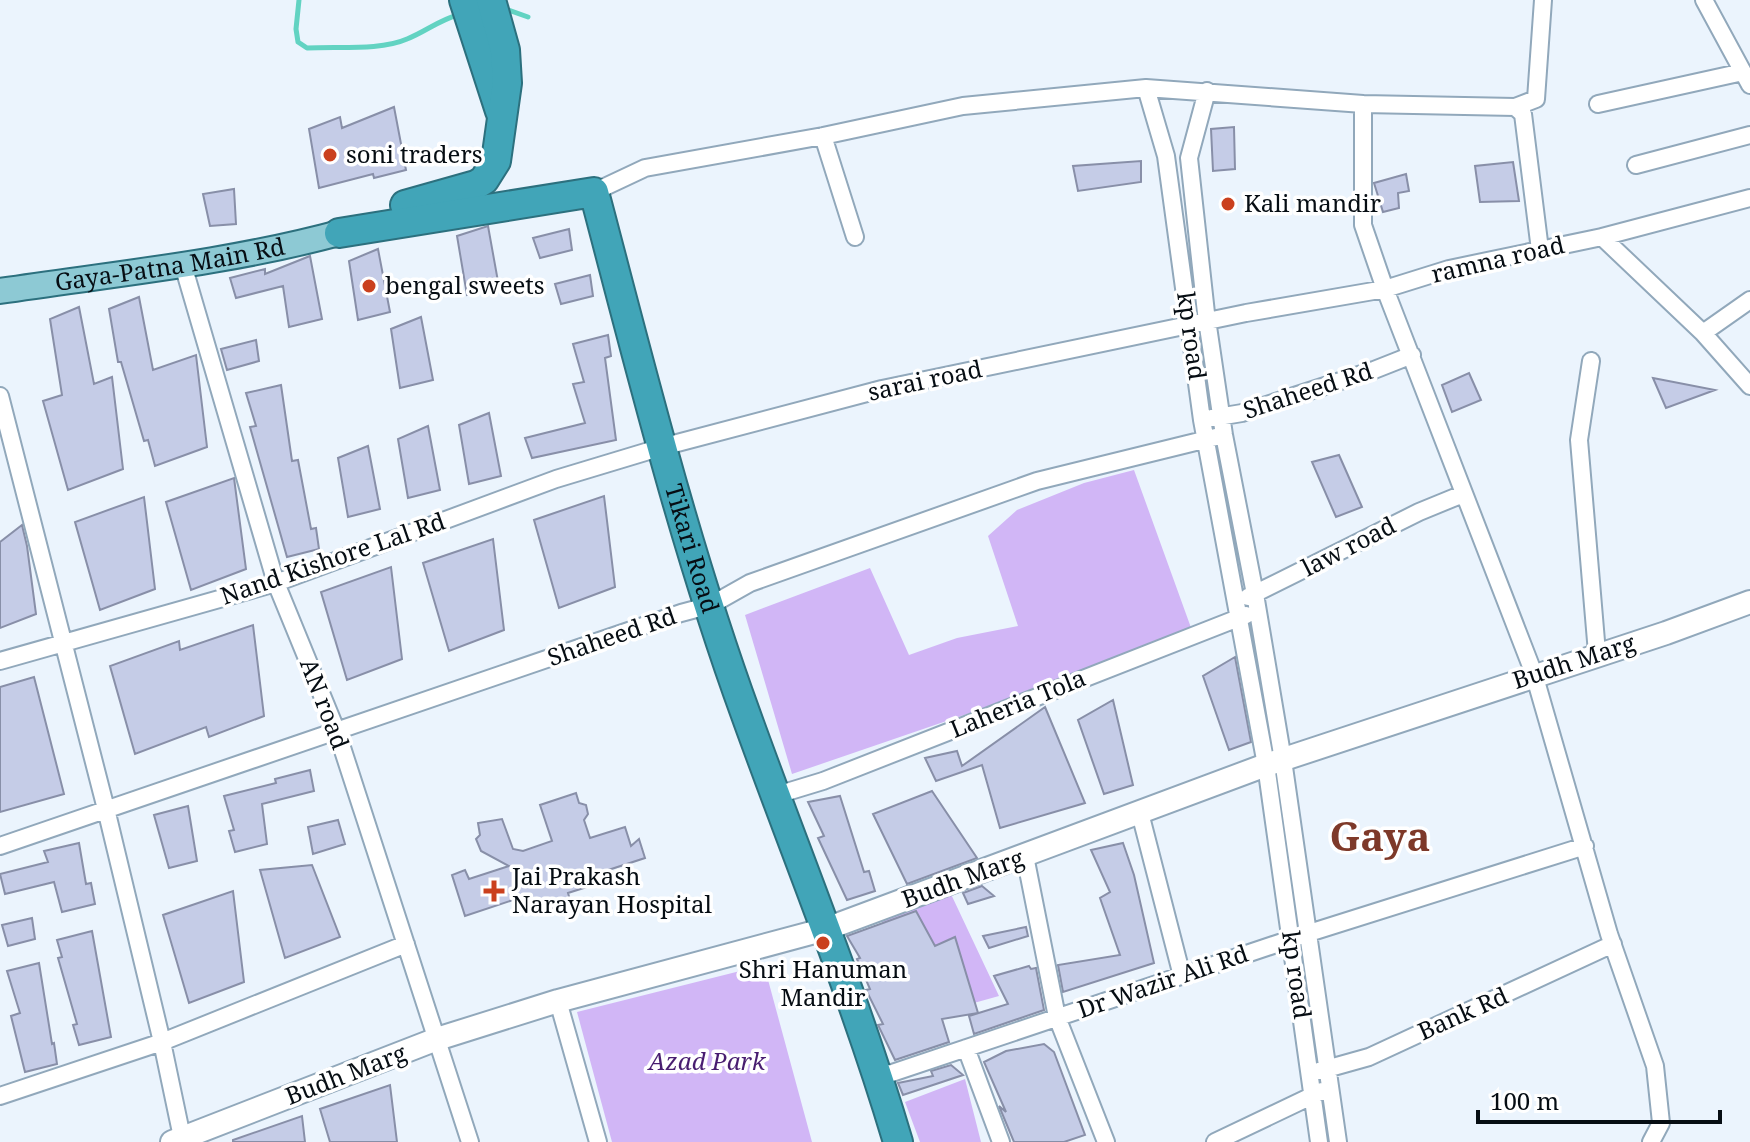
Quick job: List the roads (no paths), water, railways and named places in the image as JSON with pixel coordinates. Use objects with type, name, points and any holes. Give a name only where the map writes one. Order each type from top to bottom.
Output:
[{"type":"highway","points":[[339,233],[367,217],[476,185],[484,180],[496,161],[507,83],[464,0]]},
{"type":"highway","points":[[491,0],[494,53]]},
{"type":"highway","points":[[339,233],[594,192]]},
{"type":"highway","name":"Tikari Road","points":[[594,192],[662,447],[745,714],[878,1074],[898,1142]]},
{"type":"main road","name":"Gaya-Patna Main Rd","points":[[0,291],[183,265],[288,247],[339,233]]},
{"type":"street","points":[[594,192],[645,168],[823,136],[963,106],[1146,88],[1363,104],[1515,107],[1536,99],[1543,0]]},
{"type":"street","points":[[1598,104],[1747,78],[1704,0]]},
{"type":"street","name":"kp road","points":[[1146,88],[1166,156],[1202,420],[1237,610],[1274,762],[1309,933],[1338,1142]]},
{"type":"street","name":"kp road","points":[[1207,91],[1189,158],[1221,417],[1258,612],[1291,939],[1319,1142]]},
{"type":"street","points":[[1363,104],[1363,225],[1534,674],[1613,944],[1655,1066],[1661,1123],[1651,1142]]},
{"type":"street","points":[[1515,107],[1523,114],[1540,250]]},
{"type":"street","points":[[1636,165],[1750,135]]},
{"type":"street","points":[[823,136],[855,237]]},
{"type":"street","name":"ramna road","points":[[1190,325],[1385,289],[1449,269],[1602,237],[1750,198]]},
{"type":"street","points":[[1602,237],[1703,333],[1750,386]]},
{"type":"street","name":"AN road","points":[[183,265],[276,583],[337,732],[470,1142]]},
{"type":"street","points":[[1703,333],[1750,300]]},
{"type":"street","name":"sarai road","points":[[662,447],[882,389],[1190,325]]},
{"type":"street","name":"Shaheed Rd","points":[[1202,420],[1242,413],[1412,355]]},
{"type":"street","points":[[1591,361],[1579,440],[1597,653]]},
{"type":"street","points":[[0,396],[162,1042],[179,1141]]},
{"type":"street","name":"Shaheed Rd","points":[[0,846],[711,605],[750,583],[1037,481],[1224,435]]},
{"type":"street","name":"Nand Kishore Lal Rd","points":[[0,661],[276,583],[556,479],[662,447]]},
{"type":"street","name":"law road","points":[[1237,610],[1255,594],[1419,512],[1463,494]]},
{"type":"street","name":"Budh Marg","points":[[179,1141],[437,1039],[558,1001],[826,929],[1274,762],[1597,653],[1666,633],[1750,602]]},
{"type":"street","name":"Laheria Tola","points":[[777,795],[823,781],[1237,610],[1258,612]]},
{"type":"street","points":[[1140,813],[1182,976]]},
{"type":"street","name":"Dr Wazir Ali Rd","points":[[878,1074],[892,1073],[1309,933],[1585,846]]},
{"type":"street","points":[[1025,856],[1057,1017],[1106,1142]]},
{"type":"street","points":[[0,1096],[162,1042],[406,944]]},
{"type":"street","name":"Bank Rd","points":[[1309,1073],[1369,1057],[1613,944]]},
{"type":"street","points":[[558,1001],[598,1142]]},
{"type":"street","points":[[966,1048],[1001,1142]]},
{"type":"street","points":[[1215,1142],[1330,1086]]},
{"type":"waterway","points":[[299,0],[298,42],[307,48],[371,47],[396,43],[458,15]]},
{"type":"waterway","points":[[503,8],[528,17]]},
{"type":"place","name":"soni traders","points":[[330,155]]},
{"type":"place","name":"Kali mandir","points":[[1228,204]]},
{"type":"place","name":"bengal sweets","points":[[369,286]]},
{"type":"place","name":"Jai Prakash Narayan Hospital","points":[[494,891]]},
{"type":"place","name":"Shri Hanuman Mandir","points":[[823,943]]},
{"type":"district","name":"Gaya","points":[[1380,837]]},
{"type":"park label","name":"Azad Park","points":[[707,1062]]}]
